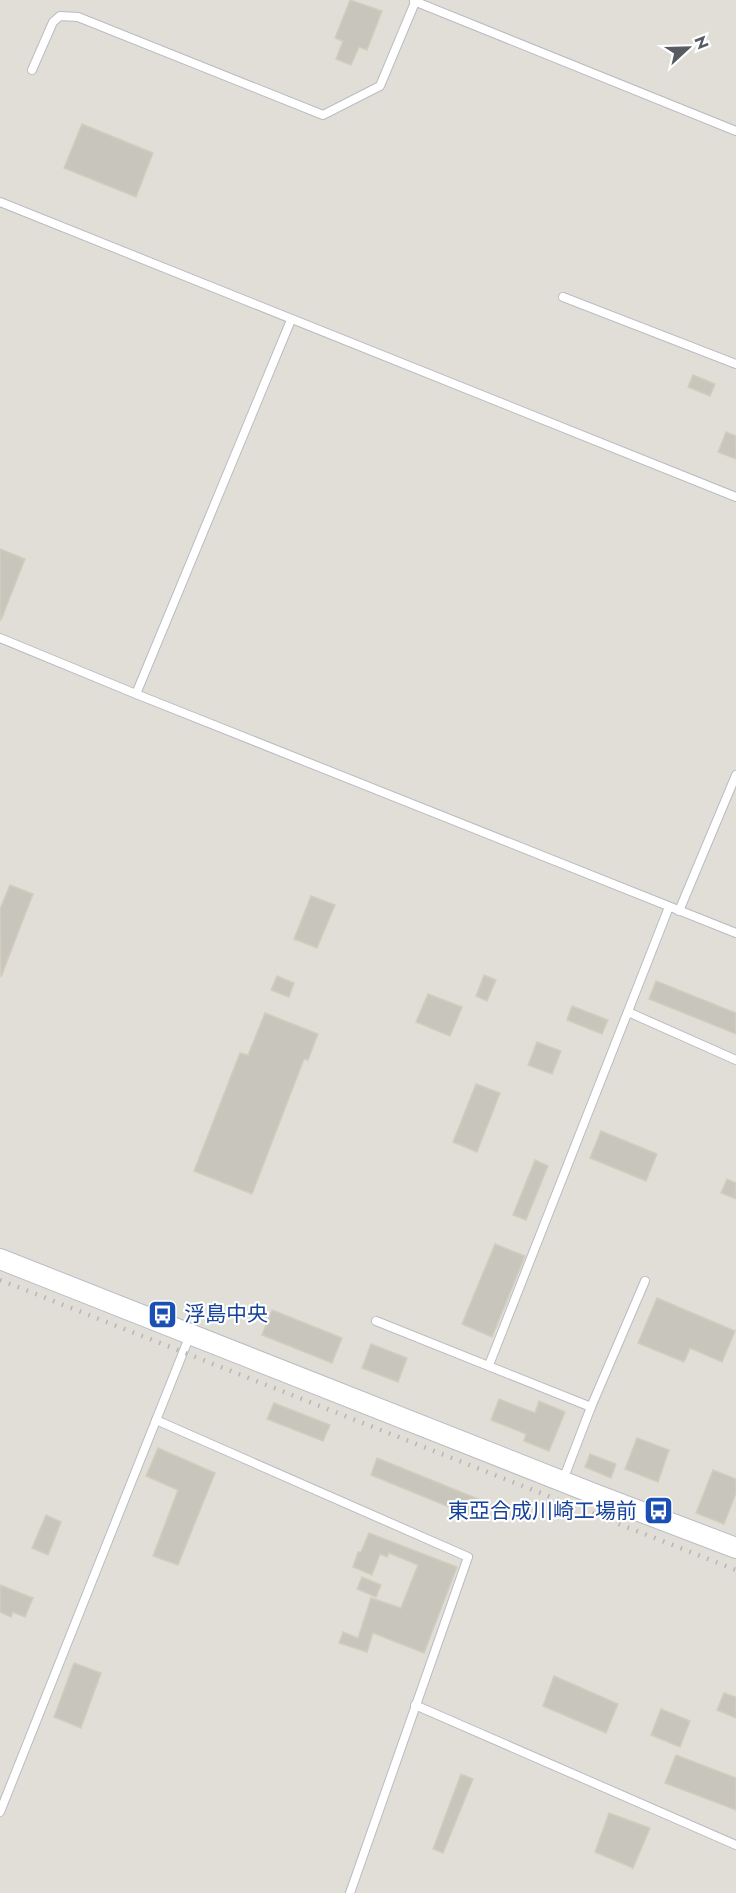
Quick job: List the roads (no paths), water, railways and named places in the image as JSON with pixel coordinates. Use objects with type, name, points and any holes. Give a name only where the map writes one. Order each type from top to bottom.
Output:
[{"type":"street","points":[[0,1259],[736,1548]]},
{"type":"lane","points":[[32,70],[52,22],[60,16],[78,17],[323,115],[380,86],[415,0],[736,131]]},
{"type":"lane","points":[[0,202],[736,497]]},
{"type":"lane","points":[[563,297],[736,364]]},
{"type":"lane","points":[[136,694],[291,320]]},
{"type":"lane","points":[[0,638],[736,933]]},
{"type":"lane","points":[[679,911],[736,775]]},
{"type":"lane","points":[[489,1365],[669,907]]},
{"type":"lane","points":[[628,1012],[736,1060]]},
{"type":"lane","points":[[563,1481],[591,1407],[645,1281]]},
{"type":"lane","points":[[376,1321],[591,1407]]},
{"type":"lane","points":[[0,1812],[190,1334]]},
{"type":"lane","points":[[156,1420],[468,1557],[350,1893]]},
{"type":"lane","points":[[415,1705],[736,1845]]},
{"type":"railway","points":[[0,1280],[736,1570]]},
{"type":"place","name":"浮島中央","points":[[163,1314]]},
{"type":"place","name":"東亞合成川崎工場前","points":[[658,1511]]}]
